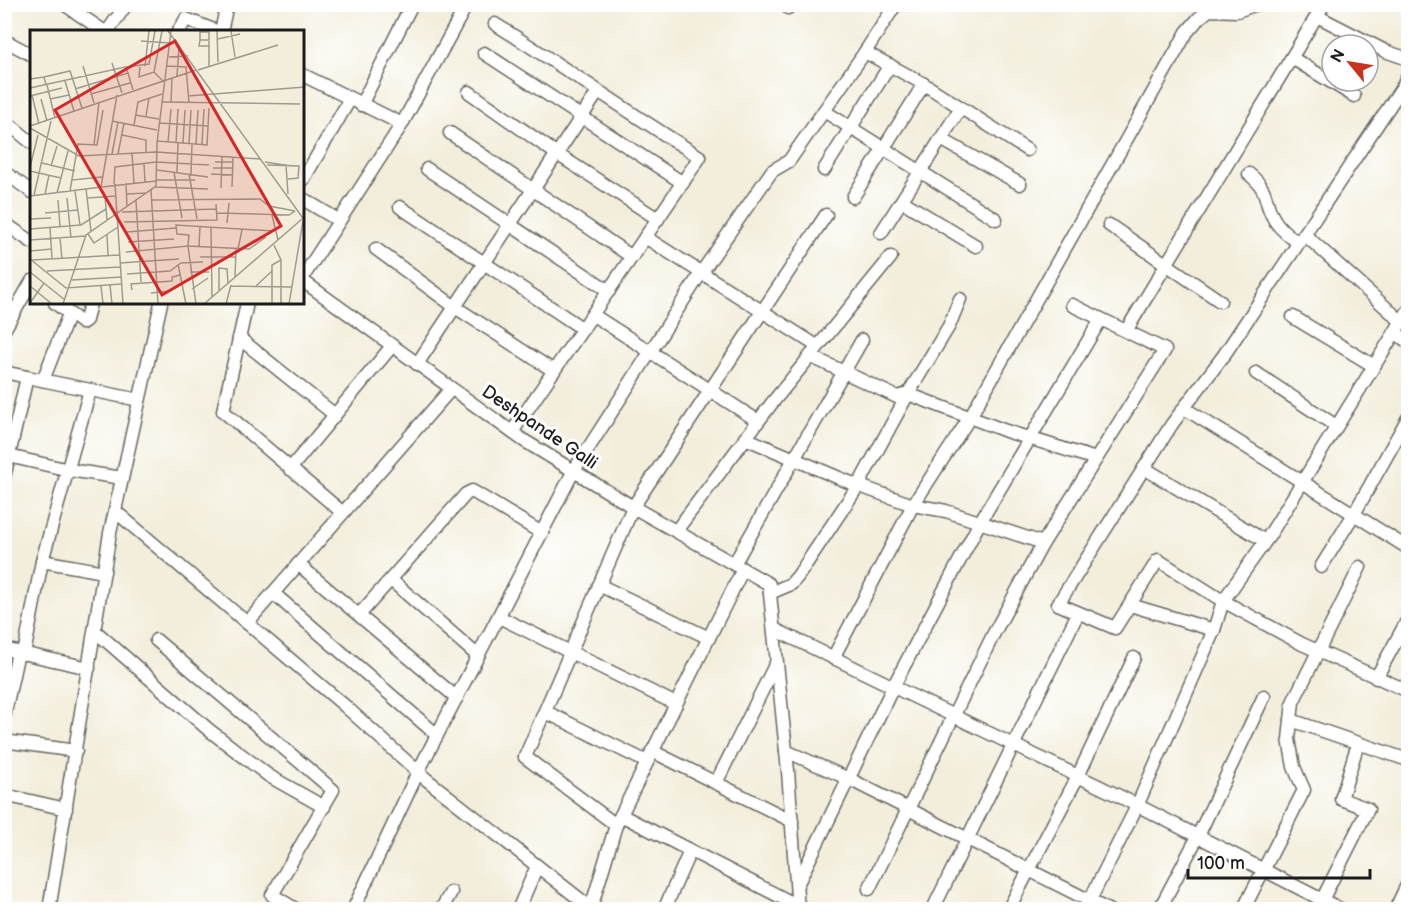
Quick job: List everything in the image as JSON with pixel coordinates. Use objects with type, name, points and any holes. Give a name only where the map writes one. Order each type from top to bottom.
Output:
[{"type":"street","points":[[64,4],[103,30]]},
{"type":"street","points":[[108,30],[125,4]]},
{"type":"street","points":[[220,30],[227,4]]},
{"type":"street","points":[[304,178],[355,102],[412,4]]},
{"type":"street","points":[[304,277],[338,220],[402,124],[467,4]]},
{"type":"street","points":[[353,909],[418,772],[573,472],[701,273],[772,171],[789,161],[896,4]]},
{"type":"street","points":[[833,658],[913,505],[970,417],[1187,32],[1209,10],[1237,10],[1257,4]]},
{"type":"street","points":[[1126,331],[1324,4]]},
{"type":"street","points":[[1317,16],[1385,51],[1408,59]]},
{"type":"street","points":[[179,30],[186,19],[215,30]]},
{"type":"street","points":[[495,24],[700,157],[512,432]]},
{"type":"street","points":[[4,40],[30,54]]},
{"type":"street","points":[[865,52],[924,84],[1027,150]]},
{"type":"street","points":[[484,53],[683,183]]},
{"type":"street","points":[[1292,58],[1354,96]]},
{"type":"street","points":[[824,170],[890,65]]},
{"type":"street","points":[[1408,75],[1403,86],[1224,355],[1184,408],[1144,468],[1058,604],[1115,628],[1158,560],[1222,601],[1317,651],[1408,690]]},
{"type":"street","points":[[304,76],[402,124]]},
{"type":"street","points":[[853,197],[924,84]]},
{"type":"street","points":[[469,92],[557,154],[658,219]]},
{"type":"street","points":[[417,364],[598,92]]},
{"type":"street","points":[[881,233],[960,109]]},
{"type":"street","points":[[824,111],[996,219]]},
{"type":"street","points":[[4,120],[30,141]]},
{"type":"street","points":[[450,133],[632,257]]},
{"type":"street","points":[[941,139],[1020,184]]},
{"type":"street","points":[[427,169],[609,291]]},
{"type":"street","points":[[4,172],[30,191]]},
{"type":"street","points":[[1249,174],[1260,183],[1275,222],[1301,239],[1402,322],[1408,342]]},
{"type":"street","points":[[304,200],[338,220]]},
{"type":"street","points":[[902,201],[976,246]]},
{"type":"street","points":[[400,207],[584,329]]},
{"type":"street","points":[[800,908],[690,851],[618,820],[525,757],[633,507],[708,390],[826,215]]},
{"type":"street","points":[[4,223],[30,242]]},
{"type":"street","points":[[1108,225],[1220,301]]},
{"type":"street","points":[[645,237],[761,311],[844,372],[897,397],[908,394],[1096,459]]},
{"type":"street","points":[[376,249],[455,307],[554,371]]},
{"type":"street","points":[[676,531],[813,351],[891,257]]},
{"type":"street","name":"Deshpande Galli","points":[[304,280],[512,432],[573,472],[739,567],[769,589]]},
{"type":"street","points":[[4,330],[30,285]]},
{"type":"street","points":[[800,908],[769,589],[791,584],[798,576],[858,486],[908,394],[949,326],[960,299]]},
{"type":"street","points":[[56,304],[79,321],[84,322],[90,304]]},
{"type":"street","points":[[49,909],[115,511],[161,304]]},
{"type":"street","points":[[247,304],[223,411],[343,513]]},
{"type":"street","points":[[869,889],[994,633],[1043,543],[1166,350],[1072,305]]},
{"type":"street","points":[[42,380],[69,314]]},
{"type":"street","points":[[593,315],[758,422]]},
{"type":"street","points":[[1293,317],[1374,366]]},
{"type":"street","points":[[796,885],[893,687],[980,522],[1101,319]]},
{"type":"street","points":[[1088,905],[1137,806],[1214,630],[1222,601],[1265,541],[1402,322]]},
{"type":"street","points":[[239,338],[335,415]]},
{"type":"street","points":[[115,511],[345,706],[418,772],[590,909],[618,820],[709,638],[739,567],[794,459],[862,340]]},
{"type":"street","points":[[290,469],[392,346]]},
{"type":"street","points":[[4,372],[139,400]]},
{"type":"street","points":[[1256,373],[1336,426]]},
{"type":"street","points":[[4,477],[27,377]]},
{"type":"street","points":[[247,623],[451,389]]},
{"type":"street","points":[[4,717],[42,561],[90,390]]},
{"type":"street","points":[[1184,408],[1408,548]]},
{"type":"street","points":[[1321,567],[1408,418]]},
{"type":"street","points":[[745,438],[858,486],[913,505],[946,511],[1043,543]]},
{"type":"street","points":[[7,456],[69,470],[122,478]]},
{"type":"street","points":[[1144,468],[1265,541]]},
{"type":"street","points":[[359,615],[466,494],[472,491],[542,533]]},
{"type":"street","points":[[42,561],[104,572]]},
{"type":"street","points":[[298,564],[457,698]]},
{"type":"street","points":[[1243,909],[1304,790],[1294,767],[1289,740],[1293,702],[1360,567]]},
{"type":"street","points":[[391,580],[478,656]]},
{"type":"street","points":[[600,585],[709,638]]},
{"type":"street","points":[[273,593],[437,735]]},
{"type":"street","points":[[1130,605],[1214,630]]},
{"type":"street","points":[[934,907],[1078,613]]},
{"type":"street","points":[[498,617],[676,704]]},
{"type":"street","points":[[1376,678],[1408,619]]},
{"type":"street","points":[[774,629],[1198,836],[1263,869],[1320,904],[1342,909]]},
{"type":"street","points":[[95,631],[209,730],[269,776],[324,807]]},
{"type":"street","points":[[156,640],[333,790],[272,895],[297,909]]},
{"type":"street","points":[[4,649],[89,668]]},
{"type":"street","points":[[1008,909],[1078,776],[1134,658]]},
{"type":"street","points":[[716,783],[777,662]]},
{"type":"street","points":[[1159,909],[1198,836],[1264,696]]},
{"type":"street","points":[[546,711],[716,783],[792,821]]},
{"type":"street","points":[[1291,720],[1408,760]]},
{"type":"street","points":[[4,741],[76,751]]},
{"type":"street","points":[[1320,904],[1368,809],[1341,798],[1358,743]]},
{"type":"street","points":[[786,751],[849,779],[1028,870],[1088,905],[1108,909]]},
{"type":"street","points":[[4,795],[66,809]]},
{"type":"street","points":[[664,909],[690,851]]},
{"type":"street","points":[[518,909],[537,866]]},
{"type":"street","points":[[1395,909],[1408,883]]},
{"type":"street","points":[[441,909],[451,892]]}]
